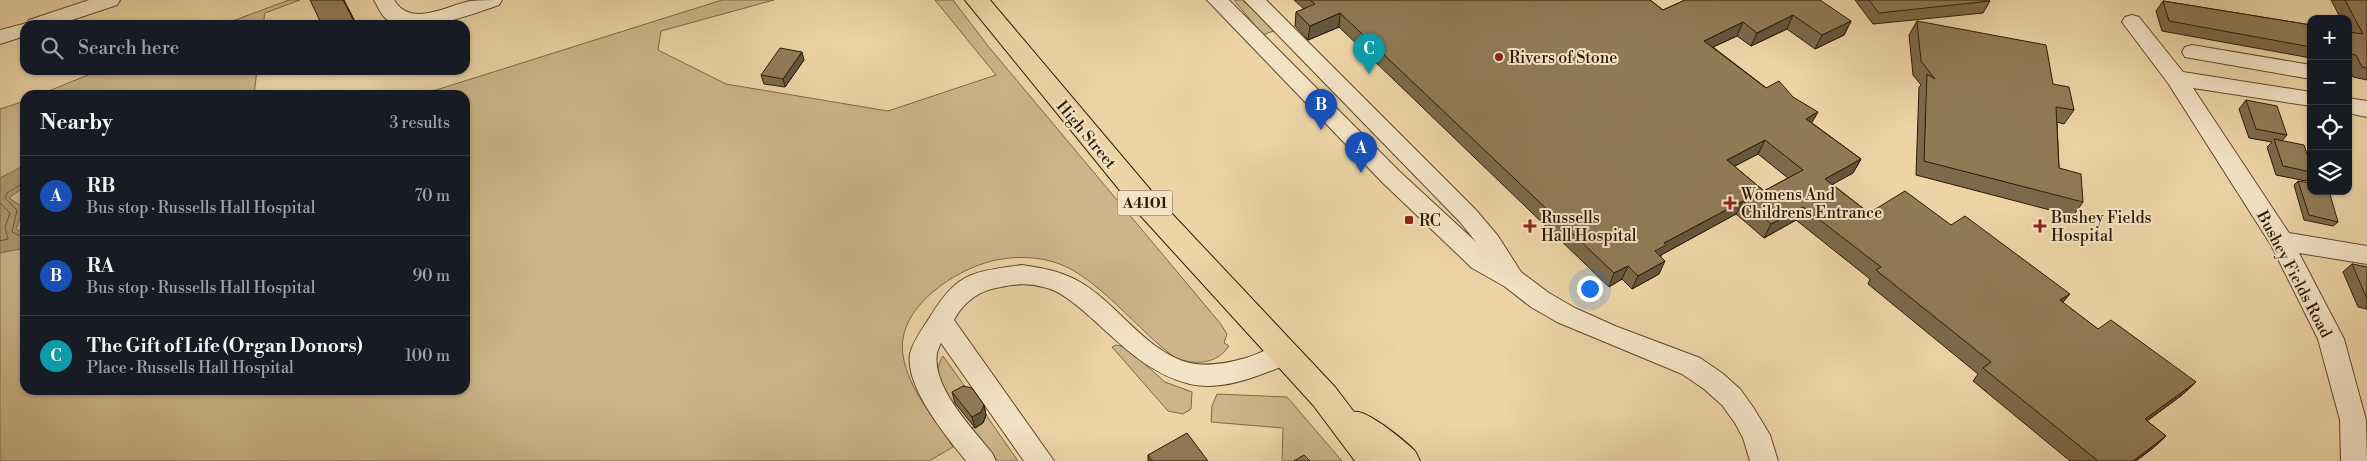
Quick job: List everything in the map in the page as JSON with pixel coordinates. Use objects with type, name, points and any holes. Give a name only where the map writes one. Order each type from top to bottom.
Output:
[{"type":"main road","name":"High Street","points":[[977,0],[1148,207],[1284,355],[1324,396],[1404,461]]},
{"type":"main road","name":"High Street","points":[[1324,396],[1374,461]]},
{"type":"street","points":[[51,20],[110,0]]},
{"type":"street","points":[[384,0],[389,12],[398,19],[406,20]]},
{"type":"street","points":[[422,20],[492,0]]},
{"type":"street","points":[[1217,0],[1432,217],[1481,261],[1513,279],[1540,300],[1566,314],[1606,333],[1691,366],[1730,397],[1744,414],[1756,435],[1764,461]]},
{"type":"street","points":[[1254,0],[1468,216],[1490,242],[1513,279]]},
{"type":"street","name":"Bushey Fields Road","points":[[2132,22],[2176,78],[2281,241],[2331,339],[2360,422],[2355,461]]},
{"type":"street","points":[[0,37],[20,31]]},
{"type":"street","points":[[2192,52],[2303,71],[2307,84]]},
{"type":"street","points":[[2176,78],[2307,97]]},
{"type":"street","points":[[2352,106],[2367,108]]},
{"type":"street","points":[[2281,241],[2367,255]]},
{"type":"street","points":[[982,461],[954,427],[927,382],[923,355],[947,306],[961,292],[978,282],[1001,276],[1020,274],[1043,276],[1062,283],[1087,298],[1139,345],[1179,370],[1204,376],[1238,372],[1284,355]]},
{"type":"street","points":[[941,321],[962,354],[1040,461]]},
{"type":"shaded area","points":[[289,0],[300,0],[265,13],[264,20],[235,20]]},
{"type":"shaded area","points":[[722,0],[774,0],[661,31],[658,50],[726,84],[888,111],[996,75],[935,0],[953,0],[988,46],[1220,323],[1227,334],[1224,343],[1229,346],[1219,356],[1206,362],[1177,359],[1103,292],[1072,270],[1048,260],[1010,258],[982,264],[953,277],[926,298],[915,310],[907,324],[903,339],[903,355],[910,380],[953,447],[929,461],[0,461],[0,109],[20,103],[20,395],[470,395],[470,90],[436,90]]},
{"type":"shaded area","points":[[1234,0],[1242,0],[1276,30],[1263,35]]},
{"type":"shaded area","points":[[88,75],[256,75],[255,90],[51,90]]},
{"type":"shaded area","points":[[1116,345],[1125,347],[1165,382],[1192,392],[1191,409],[1183,414],[1168,411],[1112,347]]},
{"type":"shaded area","points":[[943,356],[974,399],[965,396],[955,403],[955,410],[939,376],[939,363]]},
{"type":"shaded area","points":[[1217,394],[1287,397],[1342,461],[1282,461],[1283,428],[1211,422],[1212,406]]},
{"type":"shaded area","points":[[986,415],[1018,461],[995,461],[967,426],[975,428]]},
{"type":"water","points":[[20,168],[20,190],[9,198],[20,205],[20,218],[16,229],[20,231],[20,249],[0,253],[0,178]]},
{"type":"building","points":[[310,0],[343,0],[353,20],[320,20]]},
{"type":"building","points":[[1310,0],[1650,0],[1663,10],[1685,0],[1820,0],[1851,21],[1822,35],[1793,15],[1757,33],[1743,22],[1704,41],[1766,88],[1779,81],[1793,97],[1818,112],[1806,119],[1861,159],[1825,179],[1869,213],[1905,191],[1951,225],[1965,216],[2070,294],[2060,300],[2098,329],[2111,320],[2196,382],[2145,419],[2166,436],[2133,461],[2098,461],[1983,368],[1991,362],[1876,270],[1881,267],[1803,207],[1771,224],[1743,201],[1664,243],[1666,245],[1655,251],[1665,261],[1638,276],[1628,266],[1614,273],[1340,13],[1310,26],[1296,12],[1315,4]],"holes":[[[1765,140],[1803,170],[1764,191],[1727,160]]]},
{"type":"building","points":[[1869,0],[1989,0],[1990,1],[1879,13]]},
{"type":"building","points":[[2345,0],[2367,0],[2367,68],[2362,67],[2356,55],[2352,54],[2352,33],[2363,34]]},
{"type":"building","points":[[2163,1],[2307,24],[2307,46],[2169,21]]},
{"type":"building","points":[[1917,21],[2046,45],[2053,84],[2069,87],[2074,110],[2056,107],[2059,168],[2081,174],[2083,202],[1924,161],[1927,74],[1935,79],[1921,61]]},
{"type":"building","points":[[780,48],[802,52],[783,79],[761,75]]},
{"type":"building","points":[[2246,100],[2277,106],[2287,135],[2256,129]]},
{"type":"building","points":[[2274,139],[2304,145],[2307,154],[2307,171],[2283,166]]},
{"type":"building","points":[[2298,181],[2307,182],[2307,195],[2330,195],[2338,222],[2309,215]]},
{"type":"building","points":[[2352,264],[2367,267],[2367,299]]},
{"type":"building","points":[[963,386],[972,388],[984,405],[981,412],[972,417],[952,392]]},
{"type":"building","points":[[1187,433],[1208,461],[1152,461],[1148,455]]},
{"type":"building","points":[[1304,455],[1310,461],[1294,461]]},
{"type":"place","name":"Rivers of Stone","points":[[1499,57]]},
{"type":"place","name":"The Gift of Life (Organ Donors)","points":[[1369,74]]},
{"type":"place","name":"RA","points":[[1321,130]]},
{"type":"place","name":"RB","points":[[1361,173]]},
{"type":"place","name":"Womens And Childrens Entrance","points":[[1730,203]]},
{"type":"place","name":"RC","points":[[1409,220]]},
{"type":"place","name":"Russells Hall Hospital","points":[[1530,226]]},
{"type":"place","name":"Bushey Fields Hospital","points":[[2040,226]]}]
